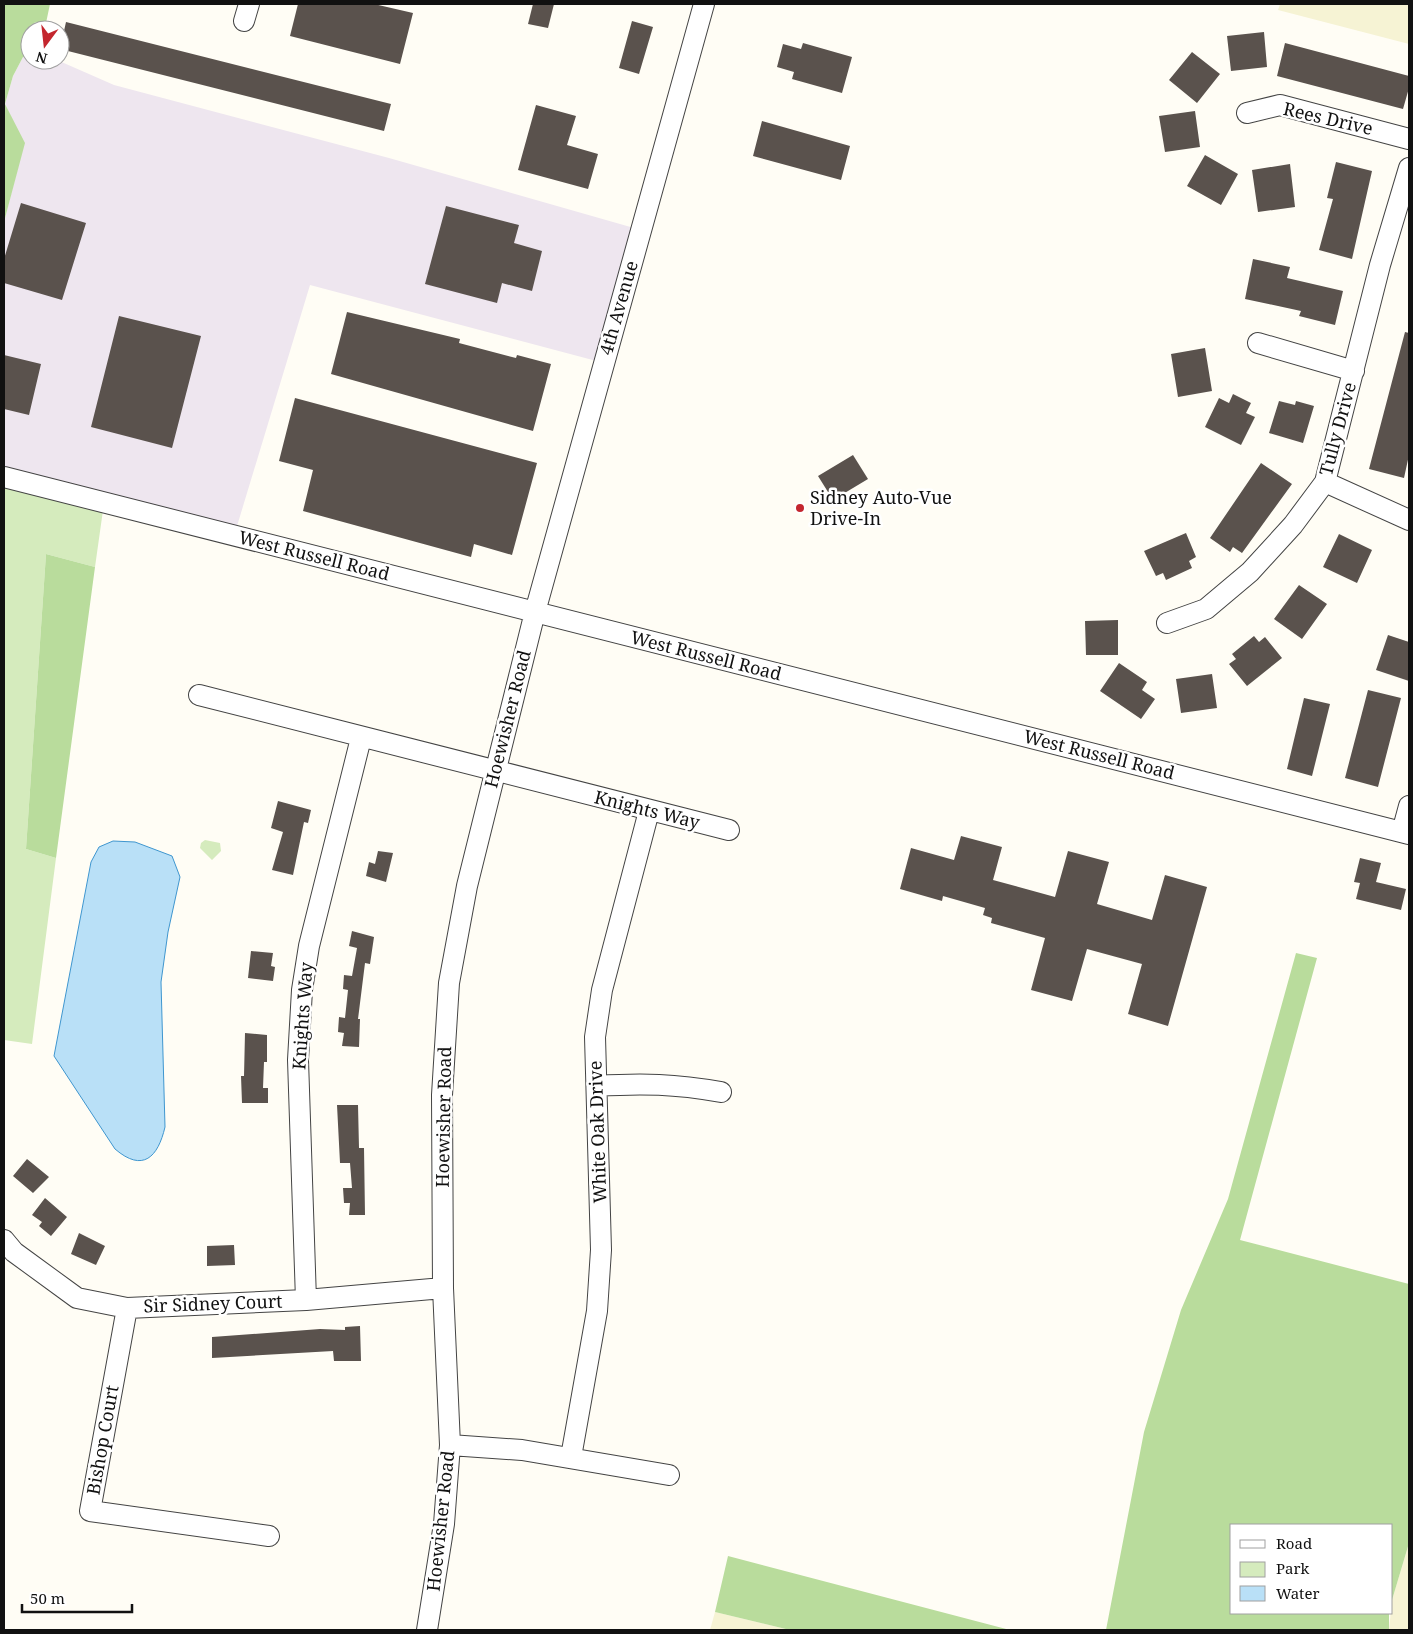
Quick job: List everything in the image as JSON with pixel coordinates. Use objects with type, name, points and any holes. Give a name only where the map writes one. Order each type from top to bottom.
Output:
[{"type":"street","name":"4th Avenue","points":[[535,612],[704,4]]},
{"type":"street","name":"Rees Drive","points":[[1247,113],[1280,105],[1409,139]]},
{"type":"street","name":"Tully Drive","points":[[1167,623],[1206,609],[1250,572],[1293,525],[1325,482],[1380,265],[1409,168]]},
{"type":"street","points":[[1258,343],[1354,371]]},
{"type":"street","name":"West Russell Road","points":[[4,477],[1406,833]]},
{"type":"street","points":[[1325,482],[1409,520]]},
{"type":"street","name":"Hoewisher Road","points":[[427,1630],[444,1524],[450,1444],[443,1288],[442,1095],[449,982],[467,886],[535,612]]},
{"type":"street","name":"Knights Way","points":[[199,695],[361,738],[729,830]]},
{"type":"street","name":"Knights Way","points":[[306,1300],[298,1060],[302,990],[309,946],[361,738]]},
{"type":"street","points":[[1406,833],[1409,806]]},
{"type":"street","name":"White Oak Drive","points":[[571,1457],[586,1378],[597,1302],[601,1196],[595,1037],[602,990],[649,811]]},
{"type":"street","points":[[597,1086],[636,1083],[675,1084],[721,1092]]},
{"type":"street","name":"Sir Sidney Court","points":[[4,1240],[14,1252],[77,1298],[127,1308],[306,1300],[443,1288]]},
{"type":"street","name":"Bishop Court","points":[[127,1308],[90,1511],[269,1536]]},
{"type":"street","points":[[450,1444],[522,1450],[571,1457],[669,1476]]},
{"type":"shaded area","points":[[1280,4],[1409,4],[1409,44],[1278,10]]},
{"type":"shaded area","points":[[20,63],[20,70],[70,70],[70,66],[114,85],[389,158],[641,230],[604,363],[310,285],[234,536],[4,477],[4,222],[24,144],[5,104],[13,76]]},
{"type":"shaded area","points":[[1409,1543],[1409,1630],[1389,1630],[1391,1614],[1393,1614],[1393,1597]]},
{"type":"shaded area","points":[[715,1612],[790,1630],[710,1630]]},
{"type":"green space","points":[[4,4],[50,4],[47,20],[20,20],[20,63],[13,76],[5,104],[25,143],[4,222]]},
{"type":"green space","points":[[4,477],[104,503],[95,567],[46,554],[26,849],[56,858],[32,1044],[4,1040]]},
{"type":"green space","points":[[46,554],[95,567],[56,858],[26,849]]},
{"type":"green space","points":[[205,840],[220,843],[221,851],[212,860],[200,848],[201,843]]},
{"type":"green space","points":[[1296,953],[1317,958],[1240,1240],[1409,1284],[1409,1543],[1393,1597],[1393,1524],[1230,1524],[1230,1614],[1389,1614],[1389,1630],[1106,1630],[1144,1432],[1181,1310],[1228,1199]]},
{"type":"green space","points":[[728,1556],[1010,1630],[790,1630],[715,1612]]},
{"type":"water","points":[[113,841],[135,842],[172,856],[180,877],[168,932],[161,982],[165,1127],[162,1138],[153,1153],[148,1158],[141,1160],[134,1160],[115,1149],[54,1056],[91,862],[99,847]]},
{"type":"building","points":[[298,4],[374,4],[413,13],[400,64],[290,36]]},
{"type":"building","points":[[533,4],[554,4],[548,28],[528,24]]},
{"type":"building","points":[[632,21],[653,27],[639,74],[619,68]]},
{"type":"building","points":[[70,23],[391,104],[384,131],[70,52]]},
{"type":"building","points":[[1264,32],[1267,67],[1231,71],[1227,36]]},
{"type":"building","points":[[803,43],[852,57],[842,93],[792,79],[794,72],[777,67],[783,44],[801,49]]},
{"type":"building","points":[[1285,43],[1409,76],[1409,88],[1403,109],[1277,76]]},
{"type":"building","points":[[1192,52],[1220,74],[1197,103],[1169,80]]},
{"type":"building","points":[[536,105],[576,116],[567,145],[598,154],[588,189],[518,170]]},
{"type":"building","points":[[1195,111],[1200,147],[1165,152],[1159,116]]},
{"type":"building","points":[[762,121],[850,146],[841,180],[753,156]]},
{"type":"building","points":[[1205,155],[1238,174],[1221,205],[1187,186]]},
{"type":"building","points":[[1336,162],[1372,171],[1352,259],[1319,250],[1333,199],[1327,198]]},
{"type":"building","points":[[1290,164],[1295,207],[1258,212],[1252,170]]},
{"type":"building","points":[[21,203],[86,223],[62,300],[4,283],[4,259]]},
{"type":"building","points":[[446,206],[519,225],[514,243],[542,251],[532,291],[502,283],[497,303],[425,284]]},
{"type":"building","points":[[1253,259],[1290,267],[1287,278],[1343,291],[1335,325],[1299,316],[1301,311],[1245,299]]},
{"type":"building","points":[[347,312],[460,339],[459,343],[516,358],[517,355],[551,364],[533,431],[331,374]]},
{"type":"building","points":[[119,316],[201,336],[172,448],[91,427]]},
{"type":"building","points":[[1405,332],[1409,333],[1409,455],[1404,478],[1369,469]]},
{"type":"building","points":[[1205,348],[1212,391],[1178,397],[1171,354]]},
{"type":"building","points":[[4,355],[41,364],[29,415],[4,409]]},
{"type":"building","points":[[1233,394],[1251,403],[1246,413],[1255,417],[1241,445],[1205,427],[1219,398],[1229,403]]},
{"type":"building","points":[[295,398],[537,463],[512,555],[474,544],[471,557],[303,511],[313,470],[279,461]]},
{"type":"building","points":[[1279,401],[1295,405],[1296,401],[1314,406],[1303,443],[1269,433]]},
{"type":"building","points":[[853,455],[868,479],[833,500],[818,476]]},
{"type":"building","points":[[1261,463],[1292,484],[1242,553],[1233,547],[1230,552],[1210,538]]},
{"type":"building","points":[[1186,533],[1196,557],[1189,561],[1192,568],[1166,580],[1163,573],[1156,576],[1144,551]]},
{"type":"building","points":[[1339,534],[1372,550],[1357,583],[1323,567]]},
{"type":"building","points":[[1299,585],[1327,604],[1302,639],[1274,619]]},
{"type":"building","points":[[1118,620],[1118,655],[1086,655],[1085,621]]},
{"type":"building","points":[[1388,635],[1409,642],[1409,681],[1376,670]]},
{"type":"building","points":[[1254,636],[1259,642],[1265,637],[1282,658],[1247,686],[1229,664],[1236,659],[1232,654]]},
{"type":"building","points":[[1119,663],[1147,682],[1142,690],[1155,699],[1141,719],[1100,691]]},
{"type":"building","points":[[1212,674],[1217,708],[1181,713],[1176,679]]},
{"type":"building","points":[[1368,690],[1401,698],[1378,787],[1345,778]]},
{"type":"building","points":[[1304,698],[1330,704],[1312,776],[1287,769]]},
{"type":"building","points":[[278,801],[311,810],[308,823],[304,822],[293,875],[272,870],[283,832],[271,828]]},
{"type":"building","points":[[961,836],[1002,847],[993,880],[1055,897],[1068,851],[1109,862],[1097,904],[1152,920],[1165,875],[1207,887],[1168,1026],[1128,1014],[1142,964],[1087,949],[1072,1001],[1031,990],[1045,938],[991,923],[992,918],[983,915],[985,908],[943,896],[942,901],[900,889],[911,848],[954,860]]},
{"type":"building","points":[[378,851],[393,853],[386,882],[366,876],[369,862],[375,864]]},
{"type":"building","points":[[1360,858],[1381,863],[1376,882],[1406,889],[1401,910],[1356,899],[1360,883],[1354,882]]},
{"type":"building","points":[[352,931],[374,937],[370,964],[365,963],[358,1019],[360,1019],[359,1047],[342,1046],[344,1033],[338,1032],[339,1017],[345,1018],[348,990],[343,989],[344,975],[352,976],[357,948],[349,946]]},
{"type":"building","points":[[251,951],[273,953],[271,966],[275,967],[273,981],[248,978]]},
{"type":"building","points":[[245,1033],[267,1035],[267,1062],[264,1062],[263,1088],[268,1088],[268,1103],[242,1103],[241,1076],[244,1076]]},
{"type":"building","points":[[337,1105],[358,1105],[359,1148],[364,1148],[365,1215],[349,1215],[350,1203],[344,1203],[343,1188],[352,1188],[350,1163],[340,1163]]},
{"type":"building","points":[[27,1159],[49,1177],[33,1193],[13,1176]]},
{"type":"building","points":[[45,1198],[67,1217],[51,1236],[39,1226],[42,1222],[32,1215]]},
{"type":"building","points":[[79,1233],[105,1246],[96,1265],[71,1254]]},
{"type":"building","points":[[234,1245],[235,1265],[207,1266],[207,1246]]},
{"type":"building","points":[[360,1326],[361,1361],[334,1361],[333,1351],[212,1358],[212,1337],[320,1329],[345,1330],[345,1327]]},
{"type":"place","name":"Sidney Auto-Vue Drive-In","points":[[800,508]]}]
